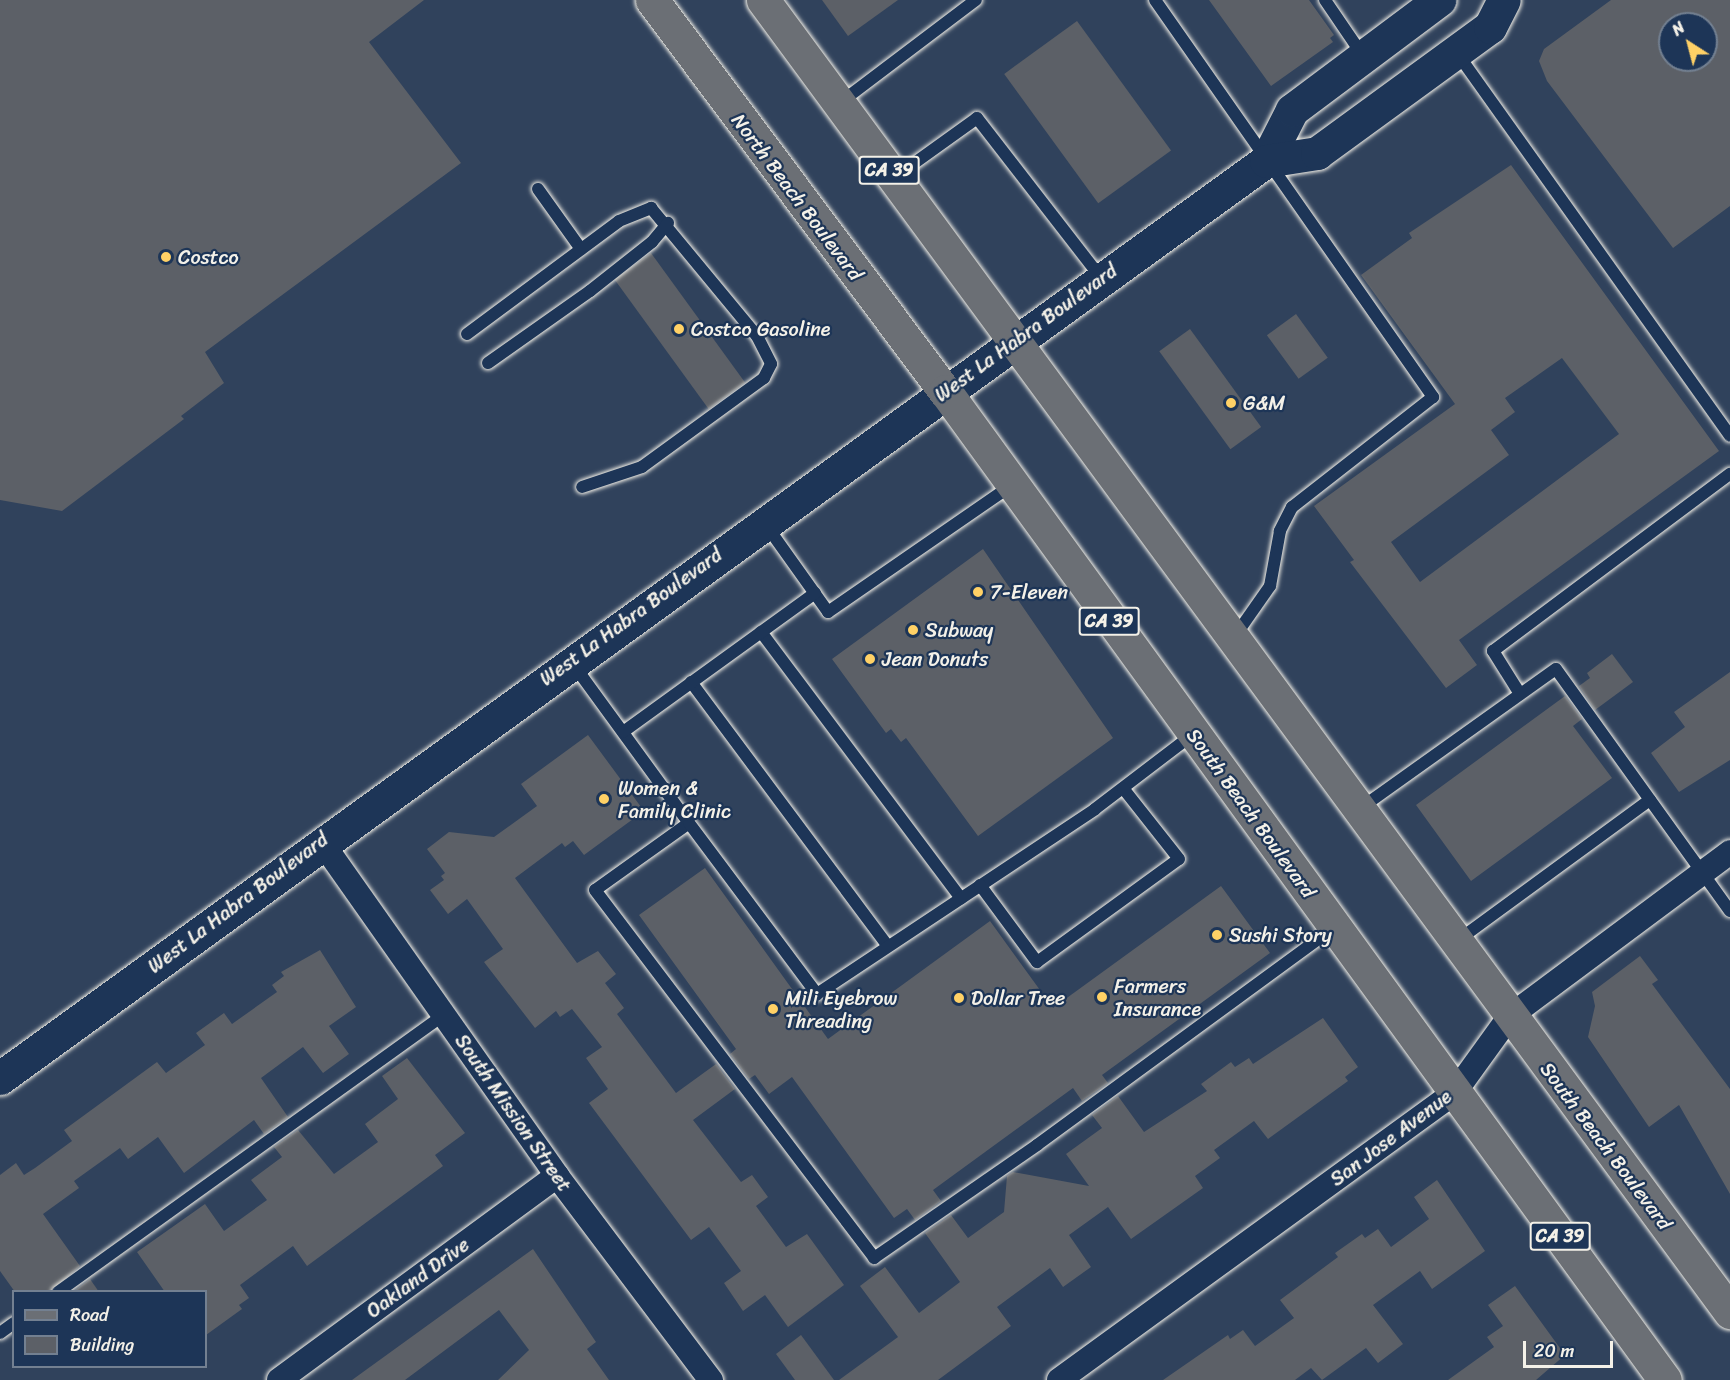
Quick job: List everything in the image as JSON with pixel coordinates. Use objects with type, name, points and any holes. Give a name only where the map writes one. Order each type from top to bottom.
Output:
[{"type":"main road","name":"North Beach Boulevard","points":[[652,0],[945,391]]},
{"type":"main road","name":"CA 39","points":[[763,0],[1014,341]]},
{"type":"main road","name":"West La Habra Boulevard","points":[[1266,161],[1292,110],[1439,0]]},
{"type":"main road","name":"West La Habra Boulevard","points":[[0,1078],[321,841],[1266,161],[1317,153],[1490,27],[1504,0]]},
{"type":"main road","name":"South Beach Boulevard","points":[[1014,341],[1360,808],[1509,1017],[1730,1312]]},
{"type":"main road","name":"South Beach Boulevard","points":[[945,391],[1011,485],[1665,1380]]},
{"type":"street","name":"South Mission Street","points":[[321,841],[556,1176],[711,1380]]},
{"type":"street","name":"San Jose Avenue","points":[[1059,1380],[1455,1092],[1509,1017],[1730,852]]},
{"type":"street","name":"Oakland Drive","points":[[279,1380],[556,1176]]},
{"type":"lane","points":[[840,103],[976,0]]},
{"type":"lane","points":[[1155,0],[1433,398],[1292,507],[1280,531],[1270,586],[1234,637]]},
{"type":"lane","points":[[1325,0],[1364,56]]},
{"type":"lane","points":[[1456,52],[1730,436]]},
{"type":"lane","points":[[894,177],[977,118],[1102,279]]},
{"type":"lane","points":[[538,189],[581,249]]},
{"type":"lane","points":[[467,334],[581,249],[639,210],[651,208],[668,223],[757,336],[771,364],[764,378],[642,467],[582,487]]},
{"type":"lane","points":[[488,363],[590,291],[652,242],[668,223]]},
{"type":"lane","points":[[1520,694],[1493,651],[1730,474]]},
{"type":"lane","points":[[763,522],[828,612],[1011,485]]},
{"type":"lane","points":[[622,732],[815,593]]},
{"type":"lane","points":[[761,632],[961,898]]},
{"type":"lane","points":[[571,661],[817,994],[1123,788],[1193,734]]},
{"type":"lane","points":[[1360,808],[1556,669],[1730,911]]},
{"type":"lane","points":[[691,682],[888,946]]},
{"type":"lane","points":[[980,885],[1037,962],[1179,859],[1123,788]]},
{"type":"lane","points":[[1456,942],[1650,800]]},
{"type":"lane","points":[[689,823],[595,890],[874,1258],[1037,1145],[1335,927]]},
{"type":"lane","points":[[61,1290],[444,1016]]},
{"type":"building","name":"Costco","points":[[0,0],[424,0],[369,42],[461,163],[205,352],[224,383],[181,416],[184,419],[62,511],[0,500]]},
{"type":"building","points":[[822,0],[898,0],[848,36]]},
{"type":"building","points":[[1209,0],[1309,0],[1334,35],[1330,38],[1333,42],[1271,86]]},
{"type":"building","points":[[1611,0],[1730,0],[1730,206],[1673,248],[1547,81],[1539,61],[1544,49]]},
{"type":"building","points":[[1077,21],[1171,150],[1098,203],[1004,74]]},
{"type":"building","points":[[1511,165],[1719,451],[1459,640],[1477,665],[1446,688],[1350,562],[1354,560],[1314,506],[1455,404],[1361,275],[1412,238],[1409,233]],"holes":[[[1562,358],[1619,434],[1420,582],[1391,542],[1509,455],[1491,430],[1515,412],[1505,398]]]},
{"type":"building","name":"Costco Gasoline","points":[[651,253],[745,382],[709,409],[615,279]]},
{"type":"building","points":[[1296,314],[1328,358],[1299,379],[1267,335]]},
{"type":"building","points":[[1190,329],[1261,427],[1230,449],[1159,351]]},
{"type":"building","points":[[983,549],[1113,738],[978,836],[906,738],[901,742],[891,729],[886,733],[832,659]]},
{"type":"building","points":[[1612,654],[1633,682],[1595,710],[1579,686],[1590,678],[1587,673]]},
{"type":"building","points":[[1730,672],[1730,760],[1679,792],[1651,753],[1685,727],[1674,712]]},
{"type":"building","points":[[1565,696],[1582,719],[1573,726],[1612,778],[1471,881],[1416,805]]},
{"type":"building","points":[[588,735],[644,811],[584,855],[573,841],[565,847],[562,843],[515,878],[577,963],[598,951],[616,974],[605,983],[624,1008],[617,1014],[676,1093],[716,1064],[735,1089],[693,1120],[741,1182],[752,1175],[768,1197],[756,1206],[786,1247],[807,1234],[844,1285],[788,1327],[765,1295],[743,1311],[724,1283],[741,1271],[709,1227],[691,1240],[589,1103],[608,1089],[586,1058],[602,1047],[572,1009],[560,1017],[556,1011],[535,1028],[484,962],[503,949],[467,899],[448,914],[430,890],[444,880],[441,876],[445,873],[427,849],[449,832],[494,837],[537,806],[521,784]]},
{"type":"building","points":[[705,868],[828,1039],[990,921],[1053,1008],[1221,886],[1270,953],[1102,1075],[1108,1083],[1082,1101],[1073,1088],[933,1190],[941,1201],[915,1220],[907,1209],[894,1218],[792,1077],[769,1094],[755,1075],[749,1079],[730,1054],[736,1049],[639,915]]},
{"type":"building","points":[[320,950],[356,1007],[329,1026],[349,1054],[323,1073],[303,1047],[261,1078],[288,1117],[264,1134],[254,1120],[184,1173],[158,1137],[128,1159],[120,1148],[74,1181],[79,1188],[43,1214],[80,1266],[52,1290],[14,1290],[0,1271],[0,1175],[16,1163],[24,1175],[35,1168],[72,1141],[64,1130],[157,1062],[166,1073],[205,1045],[196,1033],[224,1013],[232,1024],[277,992],[272,985],[284,976],[281,972]]},
{"type":"building","points":[[1640,956],[1658,980],[1652,984],[1730,1089],[1730,1194],[1679,1105],[1649,1127],[1588,1037],[1595,1006],[1592,992]]},
{"type":"building","points":[[1323,1018],[1358,1067],[1345,1077],[1348,1081],[1268,1139],[1254,1121],[1214,1150],[1220,1158],[1195,1176],[1203,1188],[1131,1239],[1108,1207],[1069,1235],[1091,1267],[1063,1287],[1050,1268],[997,1307],[1011,1326],[938,1380],[839,1380],[898,1337],[860,1286],[885,1267],[919,1313],[960,1282],[925,1233],[951,1215],[968,1238],[1004,1212],[1007,1176],[1013,1172],[1089,1186],[1066,1154],[1102,1128],[1092,1115],[1118,1096],[1144,1132],[1207,1091],[1201,1084],[1231,1062],[1235,1067],[1249,1058],[1253,1064]]},
{"type":"building","points":[[407,1058],[465,1133],[435,1155],[443,1166],[307,1266],[293,1246],[240,1285],[249,1298],[239,1305],[242,1309],[207,1334],[207,1290],[164,1290],[137,1252],[205,1204],[224,1231],[267,1200],[251,1180],[282,1157],[274,1147],[298,1130],[334,1174],[378,1142],[365,1124],[398,1099],[382,1076]]},
{"type":"building","points":[[1437,1180],[1485,1251],[1432,1289],[1420,1271],[1373,1305],[1403,1344],[1378,1363],[1366,1348],[1322,1380],[1311,1368],[1295,1380],[1163,1380],[1228,1335],[1230,1339],[1243,1330],[1255,1346],[1294,1318],[1280,1300],[1338,1257],[1335,1253],[1362,1234],[1365,1238],[1378,1229],[1391,1247],[1429,1219],[1414,1197]]},
{"type":"building","points":[[533,1249],[596,1342],[587,1349],[609,1380],[498,1380],[529,1350],[499,1310],[405,1380],[352,1380]]},
{"type":"building","points":[[90,1279],[98,1290],[76,1290]]},
{"type":"building","points":[[1515,1286],[1565,1355],[1536,1380],[1448,1380],[1494,1347],[1487,1337],[1503,1326],[1488,1305]]},
{"type":"building","points":[[801,1335],[834,1380],[795,1380],[776,1354]]},
{"type":"place","name":"Costco","points":[[166,257]]},
{"type":"place","name":"Costco Gasoline","points":[[679,329]]},
{"type":"place","name":"G&M","points":[[1231,403]]},
{"type":"place","name":"7-Eleven","points":[[978,592]]},
{"type":"place","name":"Subway","points":[[913,630]]},
{"type":"place","name":"Jean Donuts","points":[[870,659]]},
{"type":"place","name":"Women & Family Clinic","points":[[604,799]]},
{"type":"place","name":"Sushi Story","points":[[1217,935]]},
{"type":"place","name":"Farmers Insurance","points":[[1102,997]]},
{"type":"place","name":"Dollar Tree","points":[[959,998]]},
{"type":"place","name":"Mili Eyebrow Threading","points":[[773,1009]]}]
